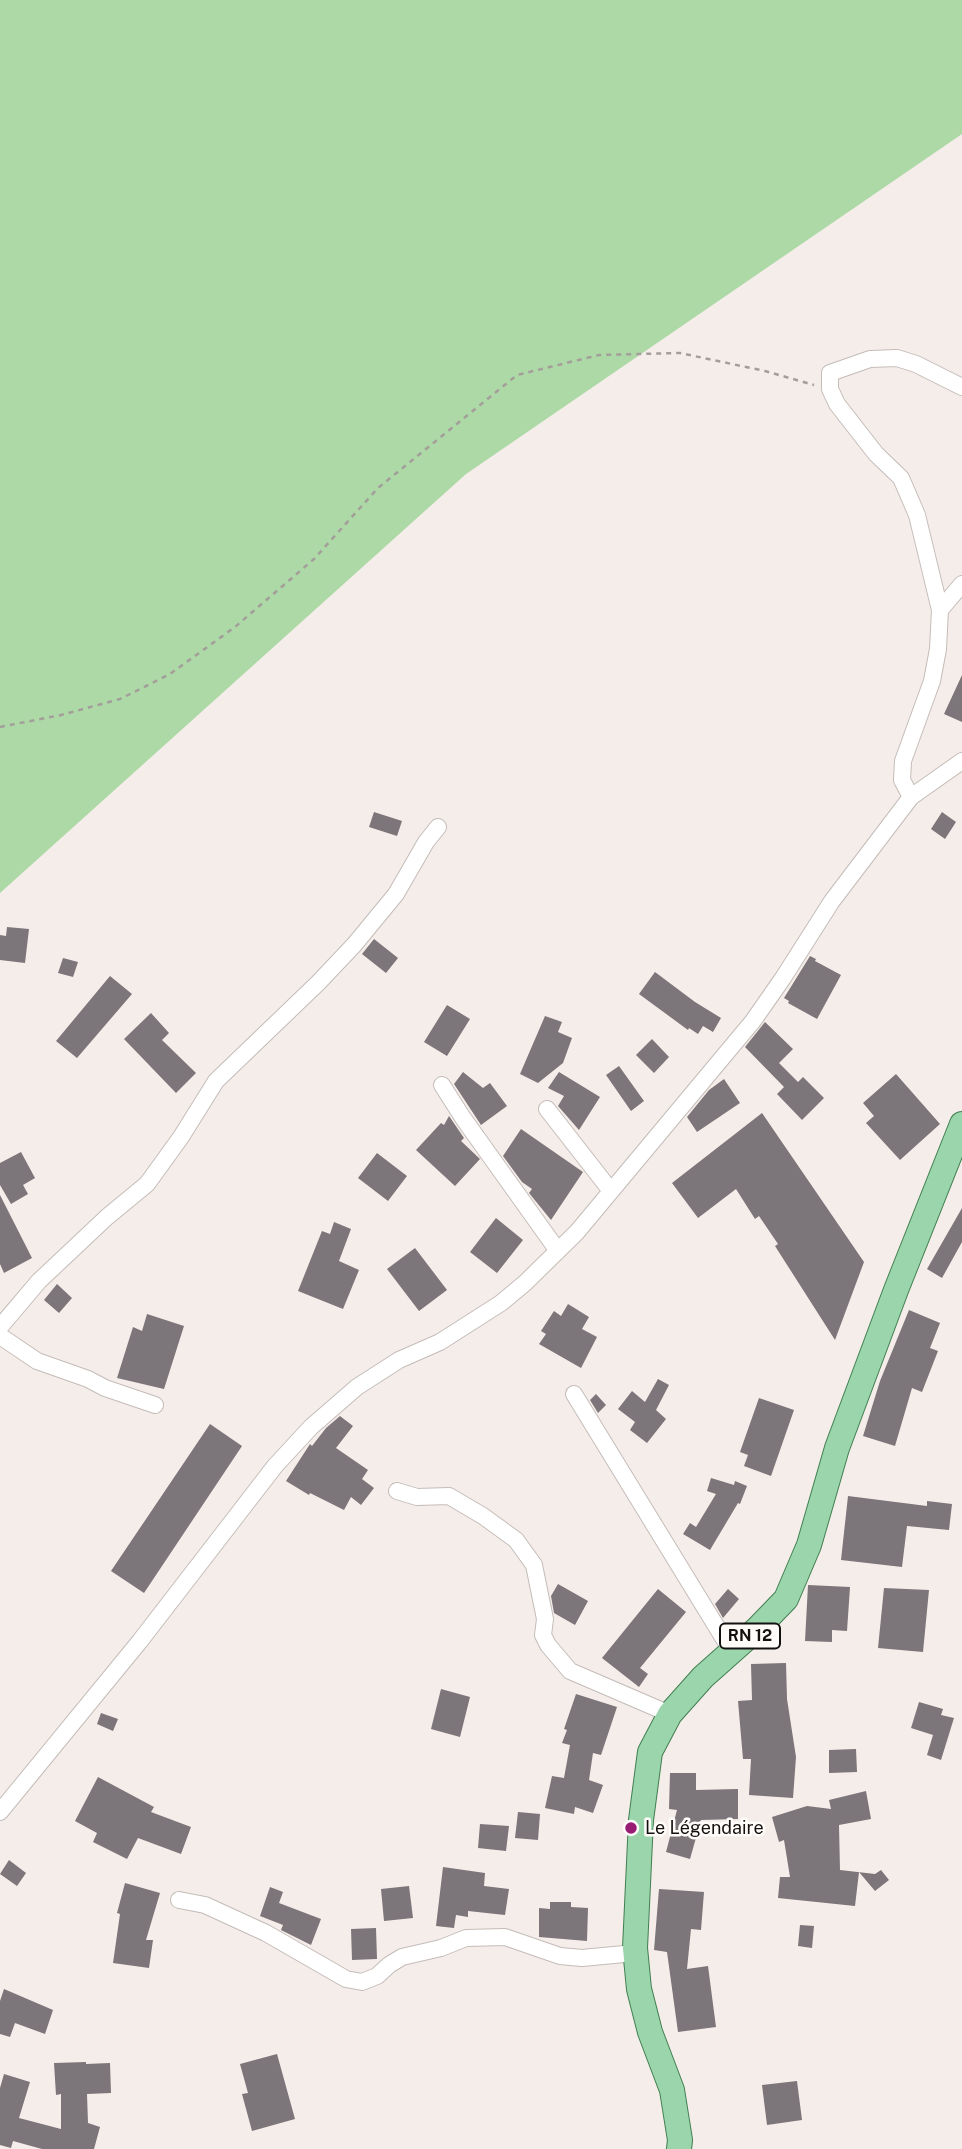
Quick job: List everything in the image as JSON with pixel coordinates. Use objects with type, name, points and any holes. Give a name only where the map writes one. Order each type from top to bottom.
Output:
[{"type":"main road","name":"RN 12","points":[[679,2149],[672,2090],[650,2032],[639,1989],[635,1953],[641,1820],[650,1752],[670,1714],[703,1677],[786,1599],[809,1545],[837,1448],[891,1302],[962,1124]]},
{"type":"street","points":[[911,797],[902,780],[903,761],[932,681],[938,649],[940,610],[917,515],[901,478],[876,454],[837,404],[830,389],[830,373],[880,358],[897,358],[916,364],[962,387]]},
{"type":"street","points":[[940,610],[962,584]]},
{"type":"street","points":[[0,1812],[140,1641],[275,1466],[311,1427],[357,1387],[399,1360],[440,1342],[501,1303],[558,1251],[611,1192],[752,1021],[832,901],[911,797],[962,761]]},
{"type":"street","points":[[0,1327],[39,1281],[107,1217],[147,1184],[216,1081],[354,945],[396,894],[426,842],[438,827]]},
{"type":"street","points":[[442,1085],[558,1251]]},
{"type":"street","points":[[547,1109],[611,1192]]},
{"type":"street","points":[[0,1336],[37,1361],[155,1405]]},
{"type":"street","points":[[574,1394],[732,1652]]},
{"type":"street","points":[[397,1491],[417,1497],[449,1496],[516,1540],[534,1565],[548,1645],[570,1671],[670,1714]]},
{"type":"street","points":[[179,1900],[205,1905],[266,1933],[346,1979],[362,1982],[377,1976],[388,1965],[402,1957],[441,1948],[466,1938],[505,1937],[560,1956],[582,1958],[635,1953]]},
{"type":"path","points":[[0,727],[61,715],[120,699],[170,674],[235,627],[314,559],[378,488],[517,375],[598,355],[680,353],[765,371],[830,389]]},
{"type":"green space","points":[[0,0],[962,0],[962,134],[466,474],[0,893]]},
{"type":"building","points":[[962,675],[962,722],[944,714]]},
{"type":"building","points":[[374,812],[402,821],[397,836],[369,827]]},
{"type":"building","points":[[942,812],[956,822],[945,839],[931,829]]},
{"type":"building","points":[[7,927],[29,929],[25,963],[0,960],[0,935],[6,936]]},
{"type":"building","points":[[374,939],[398,958],[386,973],[362,954]]},
{"type":"building","points":[[810,956],[841,975],[817,1019],[784,998]]},
{"type":"building","points":[[63,958],[78,962],[73,977],[58,973]]},
{"type":"building","points":[[655,972],[721,1018],[713,1032],[703,1026],[698,1034],[689,1028],[688,1030],[639,994]]},
{"type":"building","points":[[110,976],[132,994],[77,1058],[56,1041]]},
{"type":"building","points":[[447,1005],[470,1019],[447,1056],[424,1042]]},
{"type":"building","points":[[151,1013],[169,1033],[162,1040],[196,1073],[176,1093],[124,1039]]},
{"type":"building","points":[[545,1016],[562,1022],[558,1032],[572,1038],[563,1063],[538,1083],[520,1074]]},
{"type":"building","points":[[765,1022],[793,1049],[779,1063],[798,1082],[803,1077],[824,1098],[802,1120],[777,1094],[784,1087],[745,1047]]},
{"type":"building","points":[[652,1039],[669,1057],[654,1073],[636,1055]]},
{"type":"building","points":[[619,1066],[644,1101],[631,1111],[606,1075]]},
{"type":"building","points":[[463,1072],[483,1088],[490,1083],[507,1106],[481,1125],[454,1084]]},
{"type":"building","points":[[559,1072],[600,1097],[579,1130],[558,1106],[564,1096],[548,1088]]},
{"type":"building","points":[[896,1074],[940,1124],[900,1160],[866,1123],[874,1116],[863,1103]]},
{"type":"building","points":[[724,1079],[740,1103],[697,1132],[687,1117],[709,1090]]},
{"type":"building","points":[[762,1113],[864,1262],[835,1340],[775,1246],[778,1244],[759,1216],[755,1219],[736,1189],[698,1218],[672,1183]]},
{"type":"building","points":[[449,1116],[464,1138],[461,1141],[480,1159],[455,1186],[416,1150],[441,1123],[444,1125]]},
{"type":"building","points":[[521,1129],[583,1172],[551,1220],[529,1193],[532,1189],[522,1182],[503,1156]]},
{"type":"building","points":[[21,1152],[35,1178],[23,1185],[28,1194],[11,1204],[0,1185],[0,1163]]},
{"type":"building","points":[[377,1153],[407,1176],[388,1201],[358,1178]]},
{"type":"building","points":[[0,1195],[32,1258],[4,1273],[0,1264]]},
{"type":"building","points":[[962,1208],[962,1242],[942,1278],[927,1269]]},
{"type":"building","points":[[496,1218],[523,1240],[497,1273],[470,1252]]},
{"type":"building","points":[[334,1222],[351,1229],[339,1261],[359,1270],[343,1309],[298,1291],[322,1231],[330,1234]]},
{"type":"building","points":[[415,1248],[447,1290],[419,1311],[387,1269]]},
{"type":"building","points":[[57,1284],[72,1298],[59,1313],[44,1300]]},
{"type":"building","points":[[568,1304],[589,1317],[582,1329],[597,1337],[581,1368],[539,1344],[546,1334],[541,1331],[554,1311],[561,1316]]},
{"type":"building","points":[[909,1310],[940,1323],[930,1348],[938,1351],[922,1392],[912,1388],[895,1446],[863,1436],[880,1381]]},
{"type":"building","points":[[147,1314],[184,1326],[164,1389],[117,1378],[133,1327],[142,1331]]},
{"type":"building","points":[[658,1379],[669,1385],[656,1410],[666,1419],[647,1443],[630,1430],[635,1422],[618,1409],[632,1391],[645,1402]]},
{"type":"building","points":[[596,1394],[606,1405],[598,1413],[590,1400]]},
{"type":"building","points":[[759,1398],[794,1410],[771,1476],[744,1466],[748,1455],[740,1452]]},
{"type":"building","points":[[340,1416],[353,1426],[336,1448],[368,1470],[362,1479],[374,1488],[361,1505],[351,1497],[344,1510],[310,1493],[309,1495],[286,1481],[310,1444],[312,1446]]},
{"type":"building","points":[[210,1424],[242,1446],[144,1593],[111,1571]]},
{"type":"building","points":[[711,1478],[734,1485],[735,1481],[747,1486],[740,1504],[738,1503],[710,1550],[683,1534],[690,1523],[696,1527],[716,1494],[707,1491]]},
{"type":"building","points":[[848,1496],[927,1506],[927,1501],[952,1504],[949,1530],[907,1526],[902,1567],[841,1560]]},
{"type":"building","points":[[558,1584],[588,1601],[575,1625],[554,1613],[551,1596]]},
{"type":"building","points":[[808,1585],[850,1587],[847,1631],[832,1630],[832,1642],[805,1641]]},
{"type":"building","points":[[884,1588],[929,1590],[923,1652],[878,1648]]},
{"type":"building","points":[[658,1589],[686,1612],[640,1668],[648,1674],[639,1687],[602,1658]]},
{"type":"building","points":[[728,1589],[739,1599],[723,1618],[715,1604]]},
{"type":"building","points":[[786,1663],[787,1699],[796,1757],[793,1798],[749,1795],[751,1759],[743,1759],[738,1701],[752,1700],[751,1664]]},
{"type":"building","points":[[441,1689],[470,1697],[460,1737],[431,1729]]},
{"type":"building","points":[[576,1694],[617,1707],[601,1755],[593,1753],[589,1780],[603,1785],[593,1813],[575,1807],[574,1814],[545,1808],[552,1776],[564,1778],[570,1745],[562,1743],[567,1730],[564,1729]]},
{"type":"building","points":[[919,1702],[943,1709],[941,1715],[954,1718],[941,1760],[927,1755],[933,1735],[911,1728]]},
{"type":"building","points":[[101,1713],[118,1719],[113,1731],[97,1724]]},
{"type":"building","points":[[856,1749],[857,1772],[829,1773],[829,1750]]},
{"type":"building","points":[[670,1773],[696,1773],[696,1790],[738,1789],[738,1819],[701,1820],[690,1859],[666,1852],[677,1810],[669,1809]]},
{"type":"building","points":[[98,1777],[154,1807],[151,1812],[191,1827],[181,1854],[138,1838],[127,1859],[93,1842],[97,1833],[75,1821]]},
{"type":"building","points":[[866,1791],[871,1819],[839,1825],[840,1870],[859,1872],[855,1906],[778,1898],[780,1877],[790,1877],[784,1840],[779,1842],[772,1817],[807,1806],[831,1809],[829,1800]]},
{"type":"building","points":[[518,1812],[540,1814],[538,1840],[515,1838]]},
{"type":"building","points":[[480,1824],[509,1826],[506,1851],[478,1848]]},
{"type":"building","points":[[9,1860],[26,1873],[17,1886],[0,1874]]},
{"type":"building","points":[[443,1867],[485,1873],[484,1886],[509,1889],[505,1915],[468,1911],[468,1917],[456,1915],[454,1928],[436,1926]]},
{"type":"building","points":[[881,1870],[889,1880],[875,1891],[859,1872],[875,1874]]},
{"type":"building","points":[[125,1883],[160,1893],[146,1940],[153,1940],[149,1968],[113,1963],[120,1914],[117,1913]]},
{"type":"building","points":[[409,1886],[413,1918],[384,1921],[381,1889]]},
{"type":"building","points":[[270,1887],[283,1892],[279,1903],[321,1919],[311,1945],[281,1930],[283,1925],[260,1916]]},
{"type":"building","points":[[659,1889],[704,1892],[701,1930],[691,1929],[687,1969],[708,1966],[716,2027],[678,2032],[667,1952],[654,1950]]},
{"type":"building","points":[[550,1902],[571,1902],[571,1907],[588,1908],[587,1941],[539,1937],[539,1908],[550,1909]]},
{"type":"building","points":[[800,1925],[814,1926],[812,1948],[798,1946]]},
{"type":"building","points":[[376,1928],[377,1959],[352,1960],[351,1929]]},
{"type":"building","points":[[4,1989],[53,2010],[45,2034],[15,2023],[10,2037],[0,2034],[0,2001]]},
{"type":"building","points":[[277,2054],[295,2119],[252,2131],[242,2094],[248,2093],[240,2064]]},
{"type":"building","points":[[54,2063],[110,2063],[111,2093],[87,2094],[88,2123],[100,2127],[94,2149],[42,2149],[13,2141],[11,2148],[0,2145],[0,2088],[4,2074],[30,2082],[19,2118],[61,2129],[61,2094],[56,2095]]},
{"type":"building","points":[[797,2081],[802,2120],[767,2125],[762,2085]]},
{"type":"place","name":"Le Légendaire","points":[[631,1828]]}]
